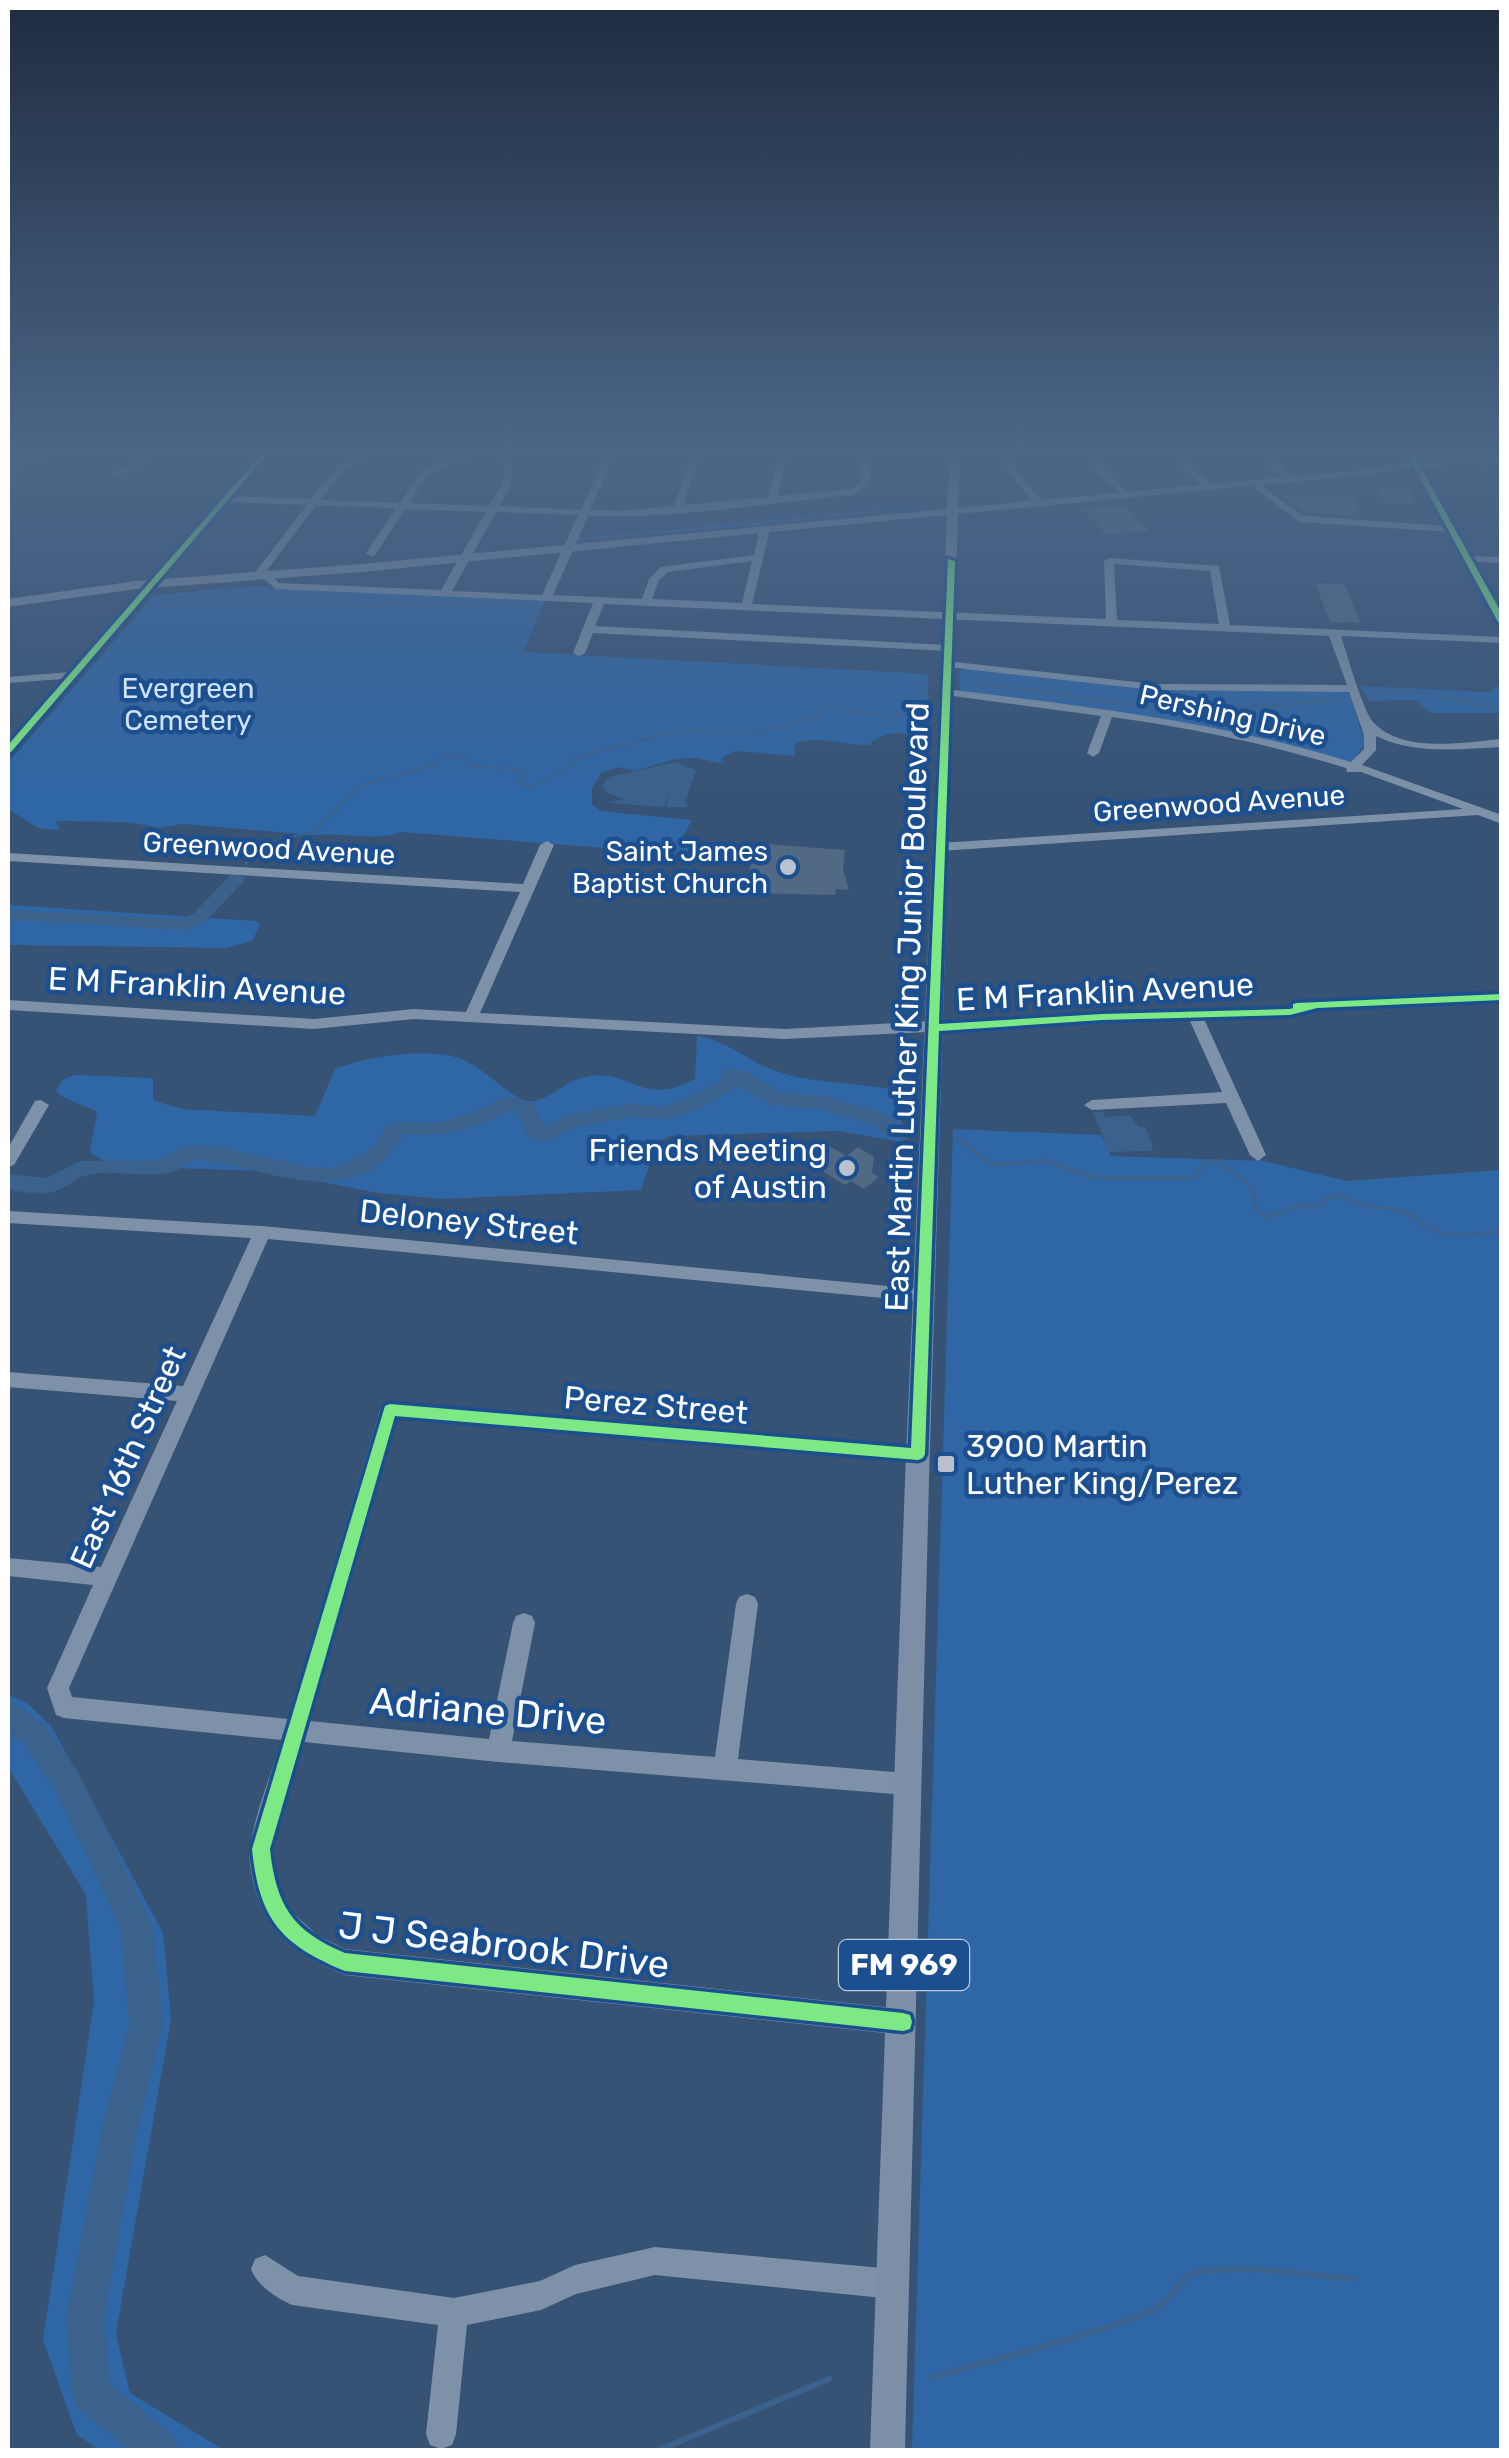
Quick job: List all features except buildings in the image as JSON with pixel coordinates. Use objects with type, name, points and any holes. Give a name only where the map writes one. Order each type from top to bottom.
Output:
[{"type":"main road","points":[[8,606],[148,586],[384,565]]},
{"type":"main road","name":"East Martin Luther King Junior Boulevard","points":[[887,2450],[903,2022],[906,1784],[950,565]]},
{"type":"main road","points":[[1470,565],[1502,622]]},
{"type":"street","points":[[8,750],[167,565]]},
{"type":"street","points":[[271,565],[263,576],[276,586],[1502,640]]},
{"type":"street","points":[[445,593],[462,565]]},
{"type":"street","points":[[546,598],[560,565]]},
{"type":"street","points":[[646,602],[654,579],[665,569],[698,565]]},
{"type":"street","points":[[746,607],[756,565]]},
{"type":"street","points":[[1109,565],[1112,622]]},
{"type":"street","points":[[1177,565],[1215,568],[1224,628]]},
{"type":"street","points":[[579,653],[600,600]]},
{"type":"street","points":[[588,630],[947,656],[1080,681],[1154,686],[1353,688]]},
{"type":"street","points":[[1334,632],[1366,724],[1370,750]]},
{"type":"street","points":[[8,680],[72,676]]},
{"type":"street","name":"Pershing Drive","points":[[946,692],[1254,739],[1502,820]]},
{"type":"street","points":[[1093,753],[1108,714]]},
{"type":"street","points":[[1366,724],[1400,742]]},
{"type":"street","points":[[1244,754],[1254,739]]},
{"type":"street","points":[[1352,768],[1370,750],[1384,743],[1502,743]]},
{"type":"street","points":[[1443,814],[1455,809],[1452,801]]},
{"type":"street","name":"Greenwood Avenue","points":[[940,847],[1502,812]]},
{"type":"street","points":[[470,1017],[547,845]]},
{"type":"street","name":"Greenwood Avenue","points":[[8,857],[528,888]]},
{"type":"street","name":"E M Franklin Avenue","points":[[8,1005],[325,1024],[392,1014],[785,1034],[1501,997]]},
{"type":"street","points":[[1195,1015],[1258,1155]]},
{"type":"street","points":[[1092,1105],[1230,1096]]},
{"type":"street","points":[[8,1161],[41,1105]]},
{"type":"street","name":"Deloney Street","points":[[8,1217],[262,1232],[924,1294]]},
{"type":"street","name":"East 16th Street","points":[[64,1707],[58,1688],[262,1232]]},
{"type":"street","points":[[8,1378],[188,1394]]},
{"type":"street","name":"Perez Street","points":[[390,1410],[918,1454]]},
{"type":"street","name":"J J Seabrook Drive","points":[[390,1410],[261,1848],[262,1885],[278,1916],[312,1950],[345,1962],[903,2022]]},
{"type":"street","points":[[8,1568],[107,1576]]},
{"type":"street","points":[[725,1768],[747,1604]]},
{"type":"street","points":[[498,1751],[524,1623]]},
{"type":"street","name":"Adriane Drive","points":[[64,1707],[498,1751],[906,1784]]},
{"type":"street","points":[[265,2269],[292,2290],[454,2313],[541,2295],[575,2280],[655,2262],[892,2284]]},
{"type":"street","points":[[441,2434],[454,2313]]},
{"type":"green space","name":"Evergreen Cemetery","points":[[255,586],[545,600],[523,652],[928,674],[927,735],[889,734],[869,745],[811,740],[794,744],[795,756],[736,751],[721,758],[724,764],[696,758],[676,759],[634,771],[619,767],[601,773],[592,789],[592,804],[600,811],[692,820],[683,836],[691,850],[682,854],[400,832],[382,836],[312,835],[182,824],[161,828],[125,822],[56,821],[59,830],[38,828],[8,809],[8,763],[154,595]]},
{"type":"green space","points":[[966,669],[1151,689],[1344,691],[1350,695],[1365,743],[1351,764],[1283,744],[967,692],[960,690],[959,672]]},
{"type":"green space","points":[[1501,684],[1501,713],[1431,713],[1415,700],[1369,701],[1360,686],[1489,692]]},
{"type":"green space","points":[[8,905],[256,921],[260,925],[252,941],[226,948],[8,945]]},
{"type":"green space","points":[[697,1036],[790,1075],[895,1090],[901,1100],[902,1142],[838,1131],[671,1136],[657,1142],[641,1190],[442,1199],[378,1193],[267,1171],[111,1166],[90,1152],[97,1112],[56,1091],[62,1080],[74,1075],[153,1078],[153,1100],[182,1109],[315,1116],[335,1069],[364,1060],[418,1053],[464,1060],[515,1096],[529,1101],[596,1075],[660,1090],[695,1079]]},
{"type":"green space","points":[[953,1129],[1101,1135],[1111,1156],[1264,1161],[1347,1181],[1501,1170],[1501,2450],[912,2450]]},
{"type":"green space","points":[[8,1695],[26,1702],[52,1727],[163,1933],[171,2019],[116,2333],[130,2393],[224,2450],[100,2450],[77,2435],[43,2340],[94,2002],[86,1895],[8,1767]]},
{"type":"shaded area","points":[[675,762],[696,770],[685,803],[688,807],[666,807],[670,790],[664,807],[607,803],[624,799],[607,793],[602,786],[609,777]]},
{"type":"shaded area","points":[[1093,1112],[1103,1112],[1105,1117],[1130,1115],[1139,1127],[1145,1127],[1153,1146],[1151,1151],[1109,1152]]},
{"type":"waterway","points":[[970,682],[1159,708],[1270,706],[1341,699]]},
{"type":"waterway","points":[[245,865],[263,844],[313,832],[359,786],[430,766],[446,755],[464,758],[467,766],[519,769],[526,773],[519,783],[532,787],[567,769],[572,759],[660,735],[687,731],[760,732],[819,716],[820,708],[825,707],[884,716],[908,713],[922,709],[925,687]]},
{"type":"waterway","points":[[1367,696],[1418,693],[1502,709]]},
{"type":"waterway","points":[[8,915],[186,925],[200,917],[237,878]]},
{"type":"waterway","points":[[8,1182],[35,1187],[51,1185],[80,1168],[158,1167],[182,1159],[187,1152],[221,1154],[314,1176],[339,1174],[381,1153],[392,1133],[402,1127],[437,1130],[482,1117],[507,1103],[526,1107],[535,1132],[546,1135],[566,1122],[634,1110],[659,1114],[690,1105],[729,1085],[730,1076],[737,1076],[779,1100],[821,1102],[838,1110],[877,1118],[894,1131],[905,1133]]},
{"type":"waterway","points":[[957,1138],[992,1165],[1045,1161],[1096,1178],[1194,1178],[1205,1162],[1218,1161],[1252,1187],[1256,1210],[1267,1217],[1302,1205],[1318,1207],[1325,1199],[1341,1195],[1361,1204],[1405,1213],[1438,1232],[1465,1235],[1502,1231]]},
{"type":"waterway","points":[[8,1713],[34,1735],[66,1780],[137,1927],[146,2024],[119,2133],[85,2318],[91,2394],[159,2450]]},
{"type":"waterway","points":[[932,2377],[1072,2338],[1154,2310],[1185,2278],[1199,2272],[1256,2270],[1353,2279]]},
{"type":"waterway","points":[[659,2450],[829,2379]]},
{"type":"cycle path","points":[[8,750],[169,565]]},
{"type":"cycle path","points":[[903,2022],[345,1962],[308,1944],[283,1920],[267,1889],[261,1849],[390,1410],[918,1454],[951,565]]},
{"type":"cycle path","points":[[1471,565],[1502,622]]},
{"type":"cycle path","points":[[1297,1006],[1502,997]]},
{"type":"cycle path","points":[[933,1028],[1102,1017],[1290,1012],[1313,1007]]},
{"type":"place","name":"Saint James Baptist Church","points":[[788,867]]},
{"type":"place","name":"Friends Meeting of Austin","points":[[847,1168]]},
{"type":"place","name":"3900 Martin Luther King/Perez","points":[[946,1464]]}]
